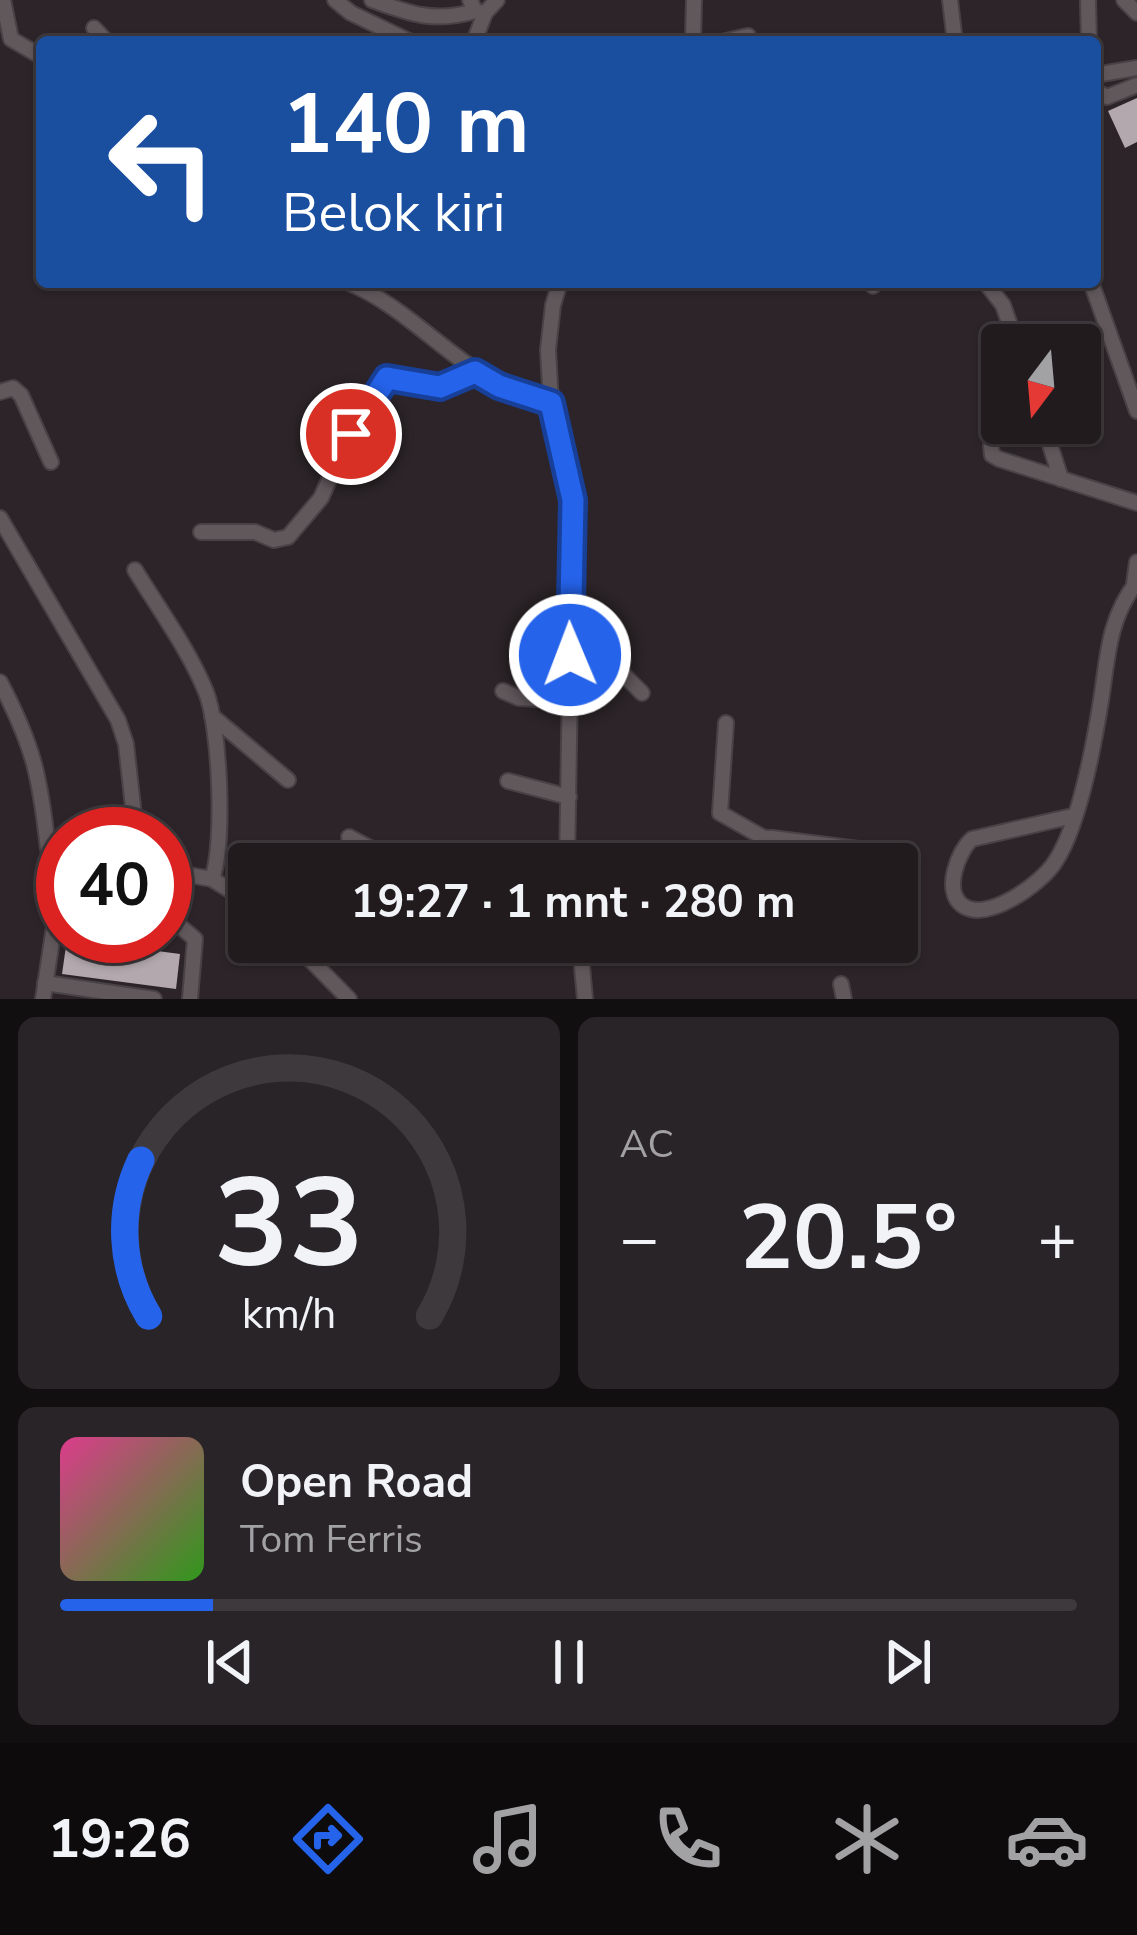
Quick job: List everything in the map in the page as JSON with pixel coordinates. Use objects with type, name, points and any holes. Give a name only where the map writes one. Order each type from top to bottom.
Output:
[{"type":"street","points":[[3,0],[10,39],[36,54]]},
{"type":"street","points":[[334,0],[398,36]]},
{"type":"street","points":[[372,0],[447,20],[497,0]]},
{"type":"street","points":[[693,36],[694,0]]},
{"type":"street","points":[[950,0],[954,36]]},
{"type":"street","points":[[1088,0],[1089,36]]},
{"type":"street","points":[[1124,0],[1137,13]]},
{"type":"street","points":[[94,28],[101,36]]},
{"type":"street","points":[[1101,74],[1137,68]]},
{"type":"street","points":[[1101,94],[1107,97],[1137,85]]},
{"type":"street","points":[[360,288],[383,299],[475,372],[499,386],[551,403]]},
{"type":"street","points":[[559,288],[549,328],[551,403],[573,500],[568,843]]},
{"type":"street","points":[[990,288],[1010,324]]},
{"type":"street","points":[[1093,288],[1137,411]]},
{"type":"street","points":[[201,532],[255,532],[274,540],[288,537],[321,498],[347,439],[387,378],[440,387],[475,372]]},
{"type":"street","points":[[0,392],[13,388],[21,395],[51,462]]},
{"type":"street","points":[[992,444],[992,454],[1137,503]]},
{"type":"street","points":[[1049,444],[1061,479]]},
{"type":"street","points":[[0,518],[118,720],[126,744],[133,807]]},
{"type":"street","points":[[1073,816],[971,839],[961,848],[956,863],[955,896],[961,905],[975,910],[1013,899],[1034,886],[1054,864],[1073,816],[1094,742],[1106,650],[1116,615],[1136,583],[1137,562]]},
{"type":"street","points":[[135,570],[206,692],[212,716],[220,831],[212,879]]},
{"type":"street","points":[[570,655],[612,663],[642,693]]},
{"type":"street","points":[[0,682],[30,740],[43,807]]},
{"type":"street","points":[[503,691],[519,698],[572,701]]},
{"type":"street","points":[[212,716],[288,780]]},
{"type":"street","points":[[725,723],[720,813],[764,838],[807,843]]},
{"type":"street","points":[[508,782],[569,797]]},
{"type":"street","points":[[349,837],[360,843]]},
{"type":"street","points":[[762,843],[764,838]]},
{"type":"street","points":[[192,876],[212,879],[228,889]]},
{"type":"street","points":[[190,999],[192,934]]},
{"type":"street","points":[[314,963],[349,999]]},
{"type":"street","points":[[580,963],[585,999]]},
{"type":"street","points":[[44,991],[154,999]]},
{"type":"building","points":[[1137,98],[1137,142],[1125,148],[1108,111]]},
{"type":"building","points":[[64,963],[179,963],[176,989],[62,974]]},
{"type":"route","points":[[351,434],[387,378],[440,387],[475,372],[499,386],[551,403],[573,500],[570,655]]}]
